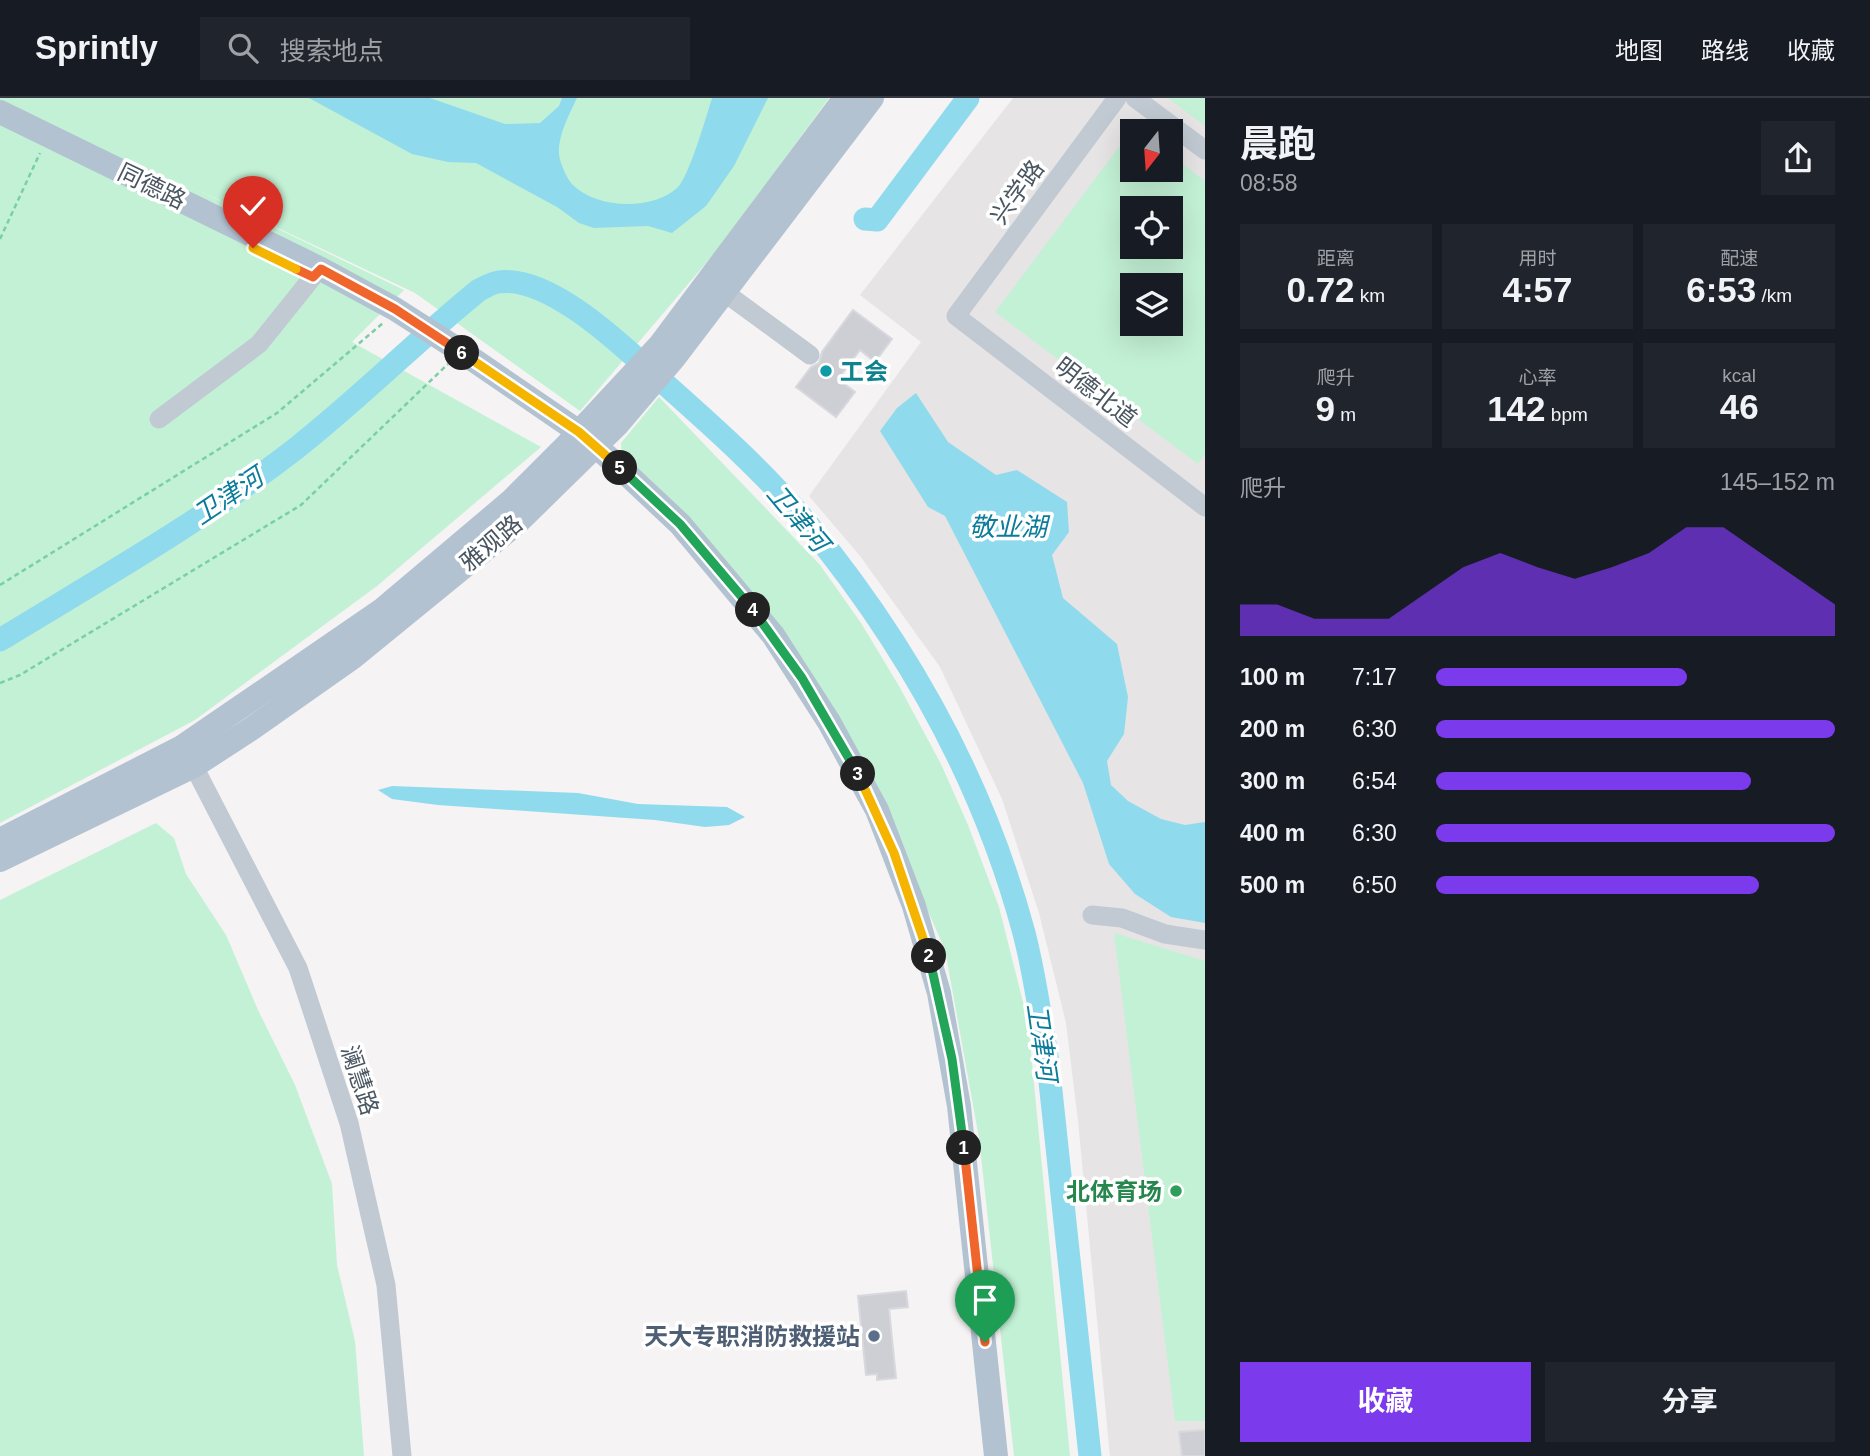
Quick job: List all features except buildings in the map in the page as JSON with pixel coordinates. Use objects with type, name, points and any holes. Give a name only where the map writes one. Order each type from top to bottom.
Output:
[{"type":"main road","name":"雅观路","points":[[667,351],[845,98]]},
{"type":"main road","name":"雅观路","points":[[0,860],[188,756],[382,610],[582,445],[724,292],[872,98]]},
{"type":"main road","name":"同德路","points":[[0,112],[14,128],[43,146],[316,272]]},
{"type":"main road","name":"同德路","points":[[14,128],[316,272],[391,314],[455,356],[582,445],[680,524],[773,635],[802,678],[877,810],[925,942],[939,993],[952,1059],[974,1238],[996,1456]]},
{"type":"main road","name":"同德路","points":[[582,445],[606,474],[687,551],[764,644],[841,765],[891,876],[924,986],[939,1058],[955,1185],[982,1456]]},
{"type":"main road","name":"雅观路","points":[[0,840],[188,756]]},
{"type":"street","name":"兴学路","points":[[956,316],[1117,98]]},
{"type":"street","points":[[1135,98],[1205,150]]},
{"type":"street","points":[[159,419],[259,344],[316,272]]},
{"type":"street","points":[[724,292],[810,355]]},
{"type":"street","name":"明德北道","points":[[956,316],[1204,504]]},
{"type":"street","name":"澜慧路","points":[[188,756],[298,968],[349,1123],[386,1285],[402,1456]]},
{"type":"street","points":[[1092,915],[1122,918],[1165,934],[1205,940]]},
{"type":"path","points":[[0,239],[43,146]]},
{"type":"path","points":[[0,585],[277,413],[391,314]]},
{"type":"path","points":[[0,683],[20,675],[301,505],[455,356]]},
{"type":"shaded area","points":[[1013,98],[1205,98],[1205,1456],[1110,1456],[1066,1023],[1039,913],[1002,799],[940,667],[860,556],[809,496],[921,342],[860,295]]},
{"type":"green space","points":[[0,98],[829,98],[718,249],[580,411],[415,293],[181,182],[404,290],[352,342],[541,447],[377,586],[195,720],[0,823]]},
{"type":"green space","points":[[1168,98],[1205,98],[1205,126]]},
{"type":"green space","points":[[1120,146],[1120,182],[1183,182],[1183,164],[1205,181],[1205,454],[1198,464],[995,312]]},
{"type":"green space","points":[[659,397],[820,565],[861,623],[899,686],[941,764],[968,825],[999,907],[1028,1022],[1070,1456],[1014,1456],[979,1138],[945,950],[883,808],[802,659],[622,455],[621,443]]},
{"type":"green space","points":[[156,823],[174,838],[186,874],[226,935],[258,1010],[295,1085],[332,1184],[337,1265],[355,1341],[364,1456],[0,1456],[0,900]]},
{"type":"green space","name":"北体育场","points":[[1114,933],[1205,961],[1205,1421],[1175,1421]]},
{"type":"water","points":[[309,98],[430,98],[505,124],[540,123],[559,106],[562,98],[577,98],[559,145],[560,160],[568,179],[582,192],[595,198],[624,204],[653,201],[677,188],[682,182],[712,98],[768,98],[734,166],[706,206],[672,233],[648,226],[594,228],[579,223],[557,207],[476,163],[448,162],[412,154]]},
{"type":"water","name":"敬业湖","points":[[916,393],[948,442],[996,475],[1017,470],[1067,502],[1069,532],[1052,555],[1063,598],[1117,644],[1128,697],[1124,734],[1107,761],[1111,785],[1128,801],[1161,819],[1185,825],[1205,822],[1205,923],[1171,917],[1135,894],[1109,864],[1083,783],[945,516],[928,507],[880,431],[897,408]]},
{"type":"water","points":[[392,786],[578,793],[638,804],[727,807],[745,817],[729,825],[705,827],[655,820],[438,805],[392,799],[378,790]]},
{"type":"waterway","points":[[865,219],[877,220],[968,98]]},
{"type":"waterway","name":"卫津河","points":[[0,640],[150,549],[259,476],[318,431],[479,290],[498,282],[517,282],[557,298],[597,325],[749,461],[805,521],[876,615],[907,664],[937,715],[987,821],[1024,933],[1048,1063],[1090,1456]]},
{"type":"place","name":"工会","points":[[826,371]]},
{"type":"place","name":"北体育场","points":[[1176,1191]]},
{"type":"place","name":"天大专职消防救援站","points":[[874,1336]]},
{"type":"route","points":[[253,248],[313,277],[320,268],[395,309],[579,432],[680,524],[743,596],[802,678],[877,810],[925,942],[939,993],[952,1059],[985,1342]]}]
